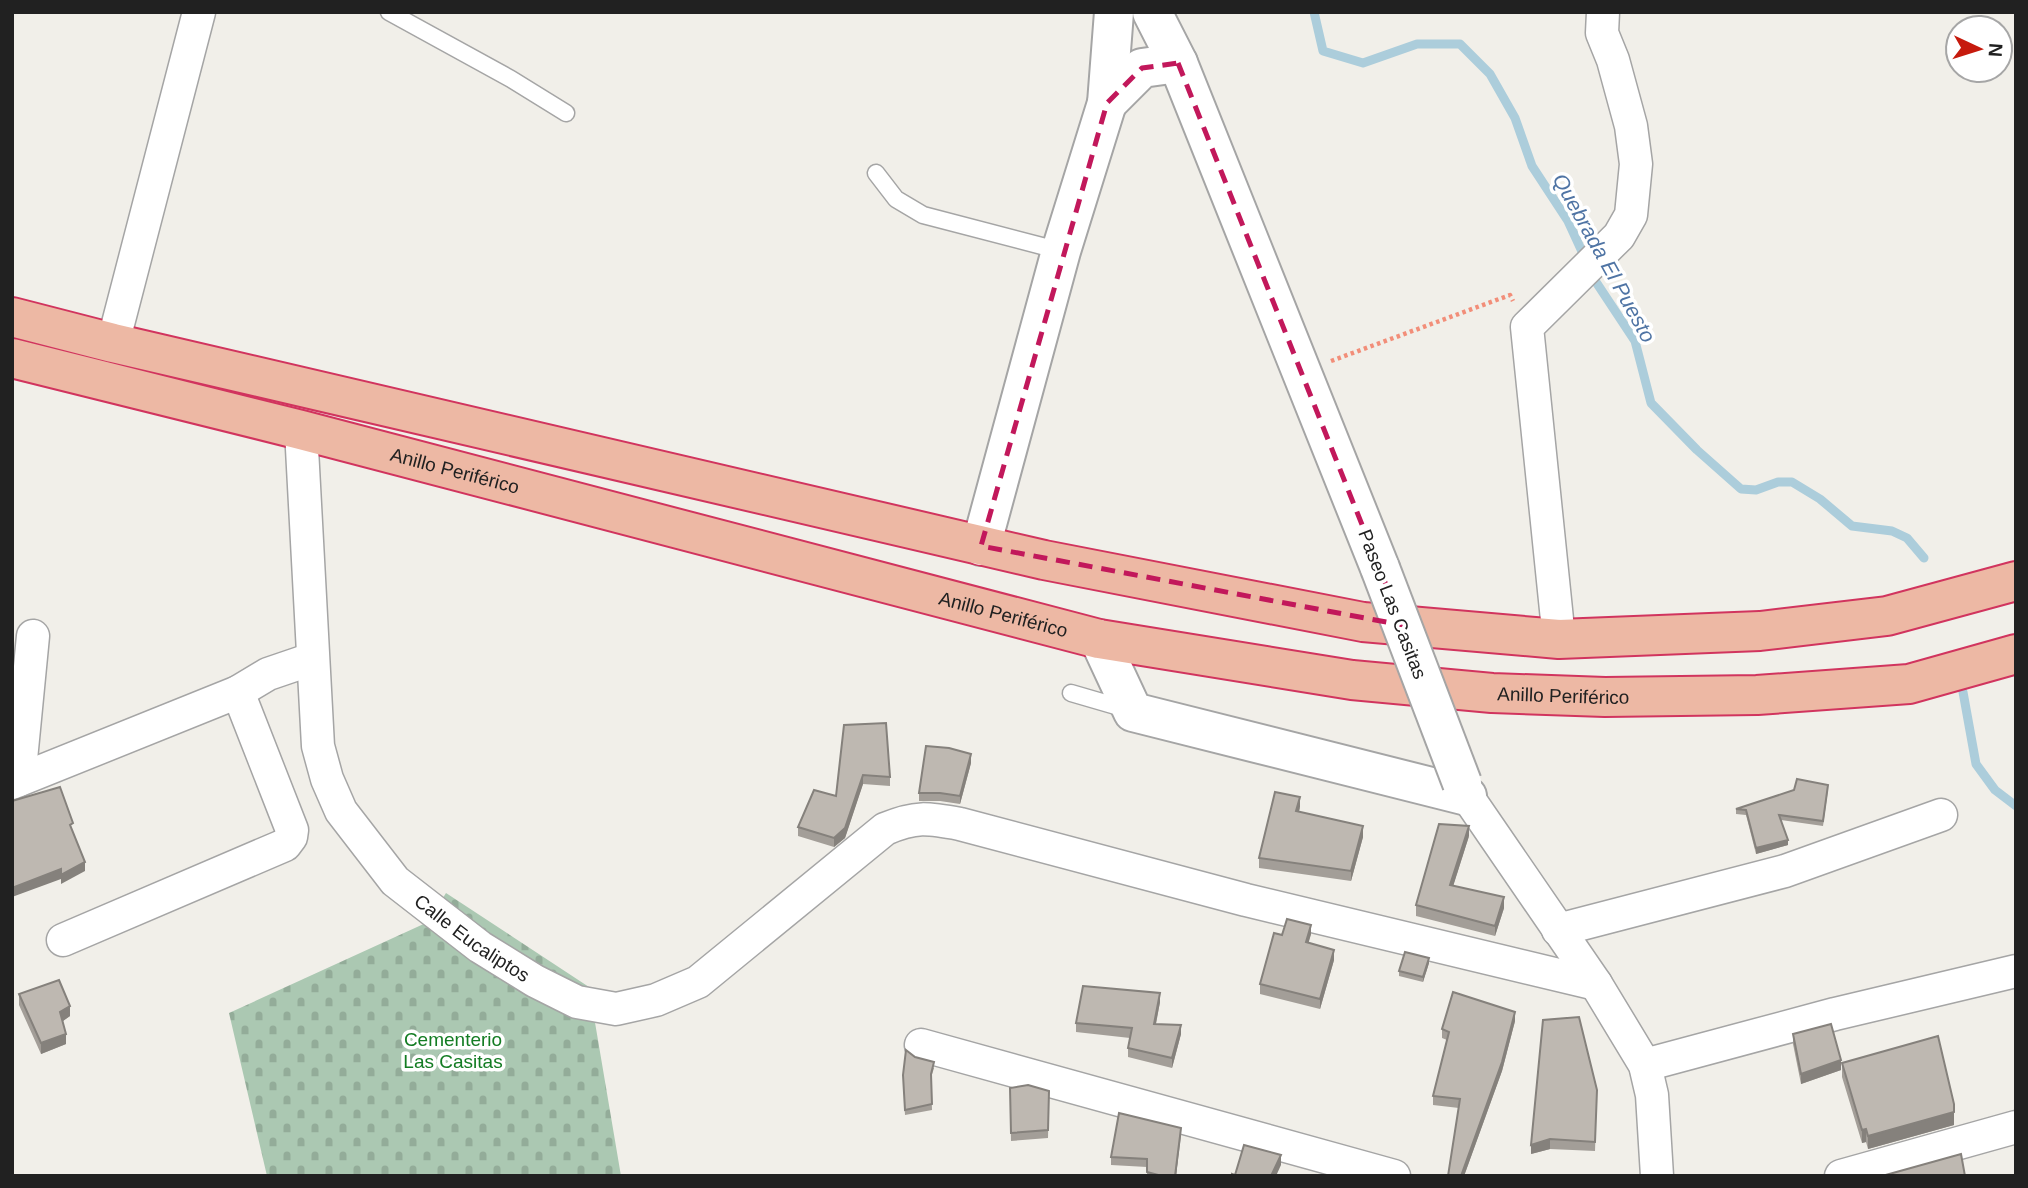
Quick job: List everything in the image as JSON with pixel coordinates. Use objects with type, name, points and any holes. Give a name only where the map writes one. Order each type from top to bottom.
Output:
[{"type":"highway","points":[[12,317],[981,546],[1363,622],[1559,639],[1760,631],[1887,616],[2016,580]]},
{"type":"highway","name":"Anillo Periférico","points":[[12,358],[300,430],[1100,639],[1352,680],[1492,693],[1605,697],[1757,695],[1909,684],[2016,654]]},
{"type":"street","points":[[113,343],[199,12]]},
{"type":"street","points":[[981,546],[1061,251],[1107,103],[1114,12]]},
{"type":"street","name":"Paseo Las Casitas","points":[[1152,12],[1178,63],[1279,310],[1300,372],[1380,568],[1465,789],[1596,984],[1645,1065],[1652,1096],[1657,1176]]},
{"type":"street","points":[[1559,639],[1527,327],[1619,236],[1631,215],[1636,164],[1632,126],[1613,60],[1602,33],[1603,12]]},
{"type":"street","points":[[1107,103],[1142,68],[1178,63]]},
{"type":"street","name":"Calle Eucaliptos","points":[[300,430],[318,746],[327,779],[341,811],[395,881],[480,947],[535,981],[576,1002],[616,1009],[656,1000],[698,982],[885,829],[907,820],[927,818],[960,824],[1246,900],[1596,984]]},
{"type":"street","points":[[33,636],[16,781],[238,692],[268,674],[312,659]]},
{"type":"street","points":[[1100,639],[1133,712],[1465,789]]},
{"type":"street","points":[[63,940],[285,845],[291,837],[292,830],[238,692]]},
{"type":"street","points":[[1558,930],[1785,871],[1941,815]]},
{"type":"street","points":[[1645,1065],[1835,1014],[2016,971]]},
{"type":"street","points":[[921,1045],[1394,1176]]},
{"type":"street","points":[[1841,1176],[2016,1127]]},
{"type":"lane","points":[[389,12],[511,79],[566,113]]},
{"type":"lane","points":[[876,173],[896,200],[923,215],[1061,251]]},
{"type":"lane","points":[[1071,693],[1133,712]]},
{"type":"path","points":[[1300,372],[1510,295],[1527,327]]},
{"type":"highlighted area","points":[[1178,63],[1402,625],[981,546],[1107,103],[1142,68]]},
{"type":"green space","name":"Cementerio Las Casitas","points":[[446,893],[589,987],[621,1176],[267,1176],[229,1013],[428,922]]},
{"type":"building","points":[[886,723],[890,777],[863,775],[845,828],[834,838],[798,827],[814,790],[836,796],[844,725]]},
{"type":"building","points":[[926,746],[971,754],[960,796],[919,793]]},
{"type":"building","points":[[1797,779],[1828,785],[1823,821],[1779,815],[1788,840],[1756,848],[1746,810],[1736,809],[1794,790]]},
{"type":"building","points":[[60,787],[73,823],[70,825],[85,862],[61,875],[61,869],[12,888],[12,801]]},
{"type":"building","points":[[1275,792],[1300,797],[1296,811],[1363,826],[1351,871],[1259,858]]},
{"type":"building","points":[[1439,824],[1469,826],[1450,885],[1504,897],[1495,926],[1416,905]]},
{"type":"building","points":[[1287,919],[1311,925],[1306,942],[1334,950],[1320,999],[1260,984],[1274,933],[1282,935]]},
{"type":"building","points":[[1405,952],[1429,958],[1423,977],[1399,971]]},
{"type":"building","points":[[59,980],[70,1006],[60,1012],[66,1034],[41,1043],[19,994]]},
{"type":"building","points":[[1083,986],[1160,993],[1154,1024],[1181,1025],[1172,1058],[1128,1048],[1132,1028],[1076,1023]]},
{"type":"building","points":[[1453,992],[1515,1012],[1502,1062],[1461,1176],[1448,1176],[1460,1099],[1433,1096],[1449,1032],[1442,1029]]},
{"type":"building","points":[[1579,1017],[1597,1090],[1595,1142],[1550,1139],[1531,1145],[1543,1020]]},
{"type":"building","points":[[1831,1024],[1841,1060],[1801,1074],[1793,1034]]},
{"type":"building","points":[[1938,1036],[1954,1112],[1868,1136],[1866,1129],[1862,1130],[1842,1063]]},
{"type":"building","points":[[906,1050],[915,1057],[934,1062],[931,1074],[932,1104],[905,1110],[903,1075]]},
{"type":"building","points":[[1028,1085],[1049,1091],[1048,1130],[1011,1133],[1010,1088]]},
{"type":"building","points":[[1119,1113],[1181,1128],[1175,1176],[1147,1172],[1147,1159],[1111,1157]]},
{"type":"building","points":[[1244,1145],[1281,1155],[1271,1176],[1232,1176],[1235,1175]]},
{"type":"building","points":[[1961,1154],[1965,1176],[1882,1176]]},
{"type":"waterway","name":"Quebrada El Puesto","points":[[1314,12],[1323,51],[1363,63],[1417,44],[1460,44],[1490,74],[1515,118],[1532,166],[1568,221],[1596,282],[1635,341],[1651,403],[1697,450],[1741,489],[1756,490],[1778,482],[1792,482],[1820,499],[1852,526],[1892,531],[1907,538],[1924,558]]},
{"type":"waterway","name":"Quebrada El Puesto","points":[[1963,692],[1976,764],[1995,790],[2016,806]]}]
